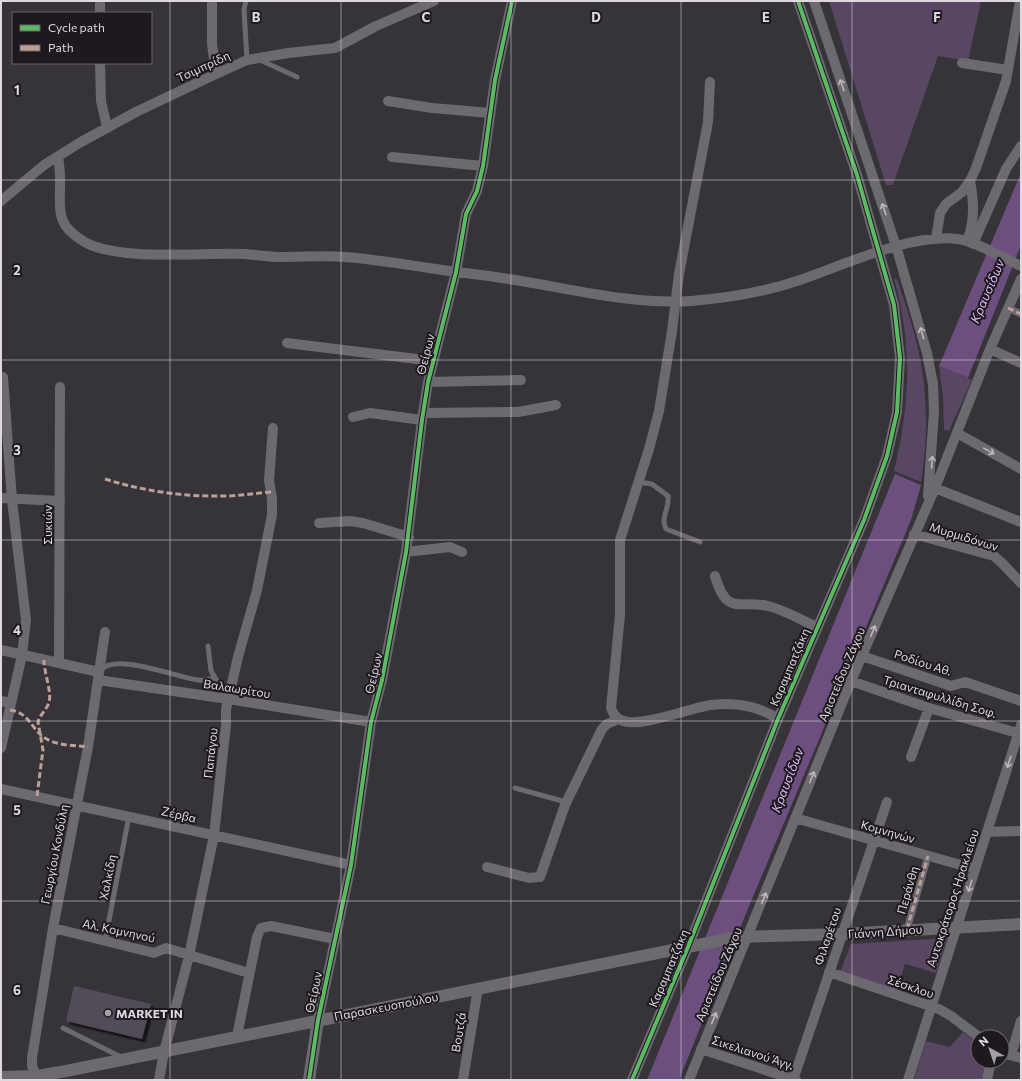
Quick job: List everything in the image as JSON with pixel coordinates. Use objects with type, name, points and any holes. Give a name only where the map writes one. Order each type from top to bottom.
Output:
[{"type":"street","points":[[100,1],[100,12]]},
{"type":"street","points":[[212,1],[212,44],[216,74]]},
{"type":"street","name":"Τσιμπρίδη","points":[[1,201],[44,165],[107,127],[216,74],[252,59],[288,53],[335,48],[376,26],[434,1]]},
{"type":"street","name":"Θείρων","points":[[309,1080],[318,1020],[351,865],[371,722],[386,665],[409,537],[422,416],[428,382],[456,272],[466,214],[477,191],[483,166],[490,113],[501,50],[512,1]]},
{"type":"street","name":"Καραμπατζάκη","points":[[632,1080],[694,945],[778,719],[876,489],[890,444],[897,412],[900,377],[898,335],[894,305],[857,175],[798,1]]},
{"type":"street","points":[[814,1],[896,246],[925,344],[932,384],[934,412],[929,495],[924,514]]},
{"type":"street","points":[[936,239],[940,213],[946,204],[962,192],[970,181],[1006,81],[1020,1]]},
{"type":"street","points":[[962,63],[1008,70]]},
{"type":"street","points":[[100,64],[101,102],[107,127]]},
{"type":"street","points":[[710,82],[708,122],[679,274],[676,302],[655,430],[620,540],[620,615],[611,700],[613,713],[619,719],[629,722],[636,722],[703,706],[740,704],[763,710],[778,719]]},
{"type":"street","points":[[388,101],[432,108],[490,113]]},
{"type":"street","points":[[970,242],[1006,170],[1021,146]]},
{"type":"street","points":[[58,156],[60,178],[59,210],[63,223],[73,235],[100,249],[140,253],[345,257],[648,301],[676,302],[722,298],[759,291],[801,279],[878,251],[896,246],[936,239],[952,238],[970,242],[1019,265]]},
{"type":"street","points":[[392,158],[483,166]]},
{"type":"street","points":[[970,181],[973,211],[970,242]]},
{"type":"street","name":"Αριστείδου Ζάχου","points":[[688,1080],[743,937],[795,818],[851,681],[914,534],[936,488],[990,349],[1021,279]]},
{"type":"street","points":[[1008,308],[1021,314]]},
{"type":"street","points":[[286,343],[433,361]]},
{"type":"street","points":[[990,349],[1021,363]]},
{"type":"street","points":[[1,748],[6,702],[22,655],[25,637],[26,609],[12,500],[3,377]]},
{"type":"street","points":[[428,382],[521,380]]},
{"type":"street","name":"Συκιών","points":[[59,664],[60,387]]},
{"type":"street","points":[[353,417],[370,413],[422,416],[518,412],[556,406]]},
{"type":"street","name":"Παπάγου","points":[[158,1080],[189,956],[214,835],[228,699],[266,550],[272,515],[272,499],[269,480],[273,428]]},
{"type":"street","points":[[957,433],[1021,469]]},
{"type":"street","points":[[936,488],[1021,522]]},
{"type":"street","points":[[1,498],[12,500],[60,501]]},
{"type":"street","points":[[319,523],[350,521],[363,523],[409,537]]},
{"type":"street","name":"Μυρμιδόνων","points":[[914,534],[994,556],[1020,578]]},
{"type":"street","points":[[406,552],[450,547],[462,552]]},
{"type":"street","points":[[715,576],[721,593],[732,602],[745,606],[769,606],[817,627]]},
{"type":"street","name":"Γεωργίου Κονδύλη","points":[[38,1078],[32,1066],[32,1058],[53,928],[77,805],[105,632]]},
{"type":"street","name":"Βαλαωρίτου","points":[[1,650],[59,664],[99,676],[371,722]]},
{"type":"street","name":"Ροδίου Αθ.","points":[[862,656],[951,686],[965,682],[1021,701]]},
{"type":"street","name":"Τριανταφυλλίδη Σοφ.","points":[[851,681],[929,708],[1020,731]]},
{"type":"street","points":[[911,757],[929,708]]},
{"type":"street","points":[[487,867],[529,878],[540,877],[566,802],[602,729],[607,724],[619,719]]},
{"type":"street","name":"Αυτοκράτορος Ηρακλείου","points":[[908,1080],[1020,731]]},
{"type":"street","name":"Ζέρβα","points":[[1,789],[351,865]]},
{"type":"street","name":"Φιλαρέτου","points":[[794,1080],[887,802]]},
{"type":"street","name":"Κομνηνών","points":[[795,818],[975,869]]},
{"type":"street","points":[[987,832],[1021,831]]},
{"type":"street","name":"Περάνθη","points":[[907,930],[928,856]]},
{"type":"street","name":"Γιάννη Δήμου","points":[[694,945],[743,937],[842,934],[1021,924]]},
{"type":"street","points":[[236,1036],[258,932],[261,928],[271,926],[335,939]]},
{"type":"street","name":"Αλ. Κομνηνού","points":[[53,928],[154,953],[166,948],[249,973]]},
{"type":"street","name":"Παρασκευοπούλου","points":[[1,1077],[38,1078],[236,1036],[694,945]]},
{"type":"street","name":"Σέσκλου","points":[[829,972],[932,1006],[951,1016],[970,1030]]},
{"type":"street","name":"Βουτζά","points":[[463,1080],[478,988]]},
{"type":"street","points":[[1011,1055],[1021,1022]]},
{"type":"street","name":"Σικελιανού Άγγ.","points":[[701,1049],[794,1080]]},
{"type":"street","points":[[987,1080],[989,1069]]},
{"type":"lane","points":[[246,1],[244,8],[252,59],[296,77]]},
{"type":"lane","points":[[638,481],[652,484],[668,496],[662,522],[666,529],[700,542]]},
{"type":"lane","points":[[208,646],[209,665],[214,678],[228,699]]},
{"type":"lane","name":"Βαλαωρίτου","points":[[99,676],[104,667],[114,663],[146,668],[194,680],[214,678]]},
{"type":"lane","points":[[515,788],[566,802]]},
{"type":"lane","name":"Χαλκίδη","points":[[105,941],[129,816]]},
{"type":"lane","points":[[63,1028],[125,1059]]},
{"type":"shaded area","points":[[829,1],[981,1],[968,61],[938,56],[893,185],[886,185]]},
{"type":"shaded area","points":[[894,279],[897,279],[909,316],[922,369],[926,434],[921,482],[894,471],[906,398],[907,352],[900,304]]},
{"type":"shaded area","points":[[939,366],[972,380],[949,431],[944,430],[943,397]]},
{"type":"shaded area","points":[[947,938],[936,973],[905,964],[897,991],[840,972],[851,944]]},
{"type":"shaded area","points":[[963,1032],[970,1037],[970,1069],[984,1069],[982,1080],[914,1080],[926,1041],[950,1047]]},
{"type":"water","name":"Κραυσίδων","points":[[1021,173],[1021,245],[968,378],[939,366]]},
{"type":"water","name":"Κραυσίδων","points":[[895,474],[921,485],[911,520],[747,911],[679,1080],[647,1080]]},
{"type":"building","name":"MARKET IN","points":[[74,986],[151,1004],[142,1039],[66,1021]]},
{"type":"marked path","points":[[1008,308],[1021,314]]},
{"type":"marked path","points":[[105,479],[134,487],[179,494],[230,496],[271,492]]},
{"type":"marked path","points":[[37,796],[43,750],[38,722],[48,705],[50,698],[44,660]]},
{"type":"marked path","points":[[10,710],[22,714],[40,734],[50,741],[60,744],[88,747]]},
{"type":"marked path","points":[[907,929],[928,856]]},
{"type":"cycle path","points":[[309,1080],[318,1020],[351,865],[371,722],[382,680],[406,552],[428,382],[456,272],[466,214],[477,191],[483,166],[495,80],[512,1]]},
{"type":"cycle path","points":[[632,1080],[688,947],[778,719],[864,520],[887,456],[897,412],[900,358],[894,305],[857,175],[798,1]]},
{"type":"place","name":"MARKET IN","points":[[108,1013]]}]
